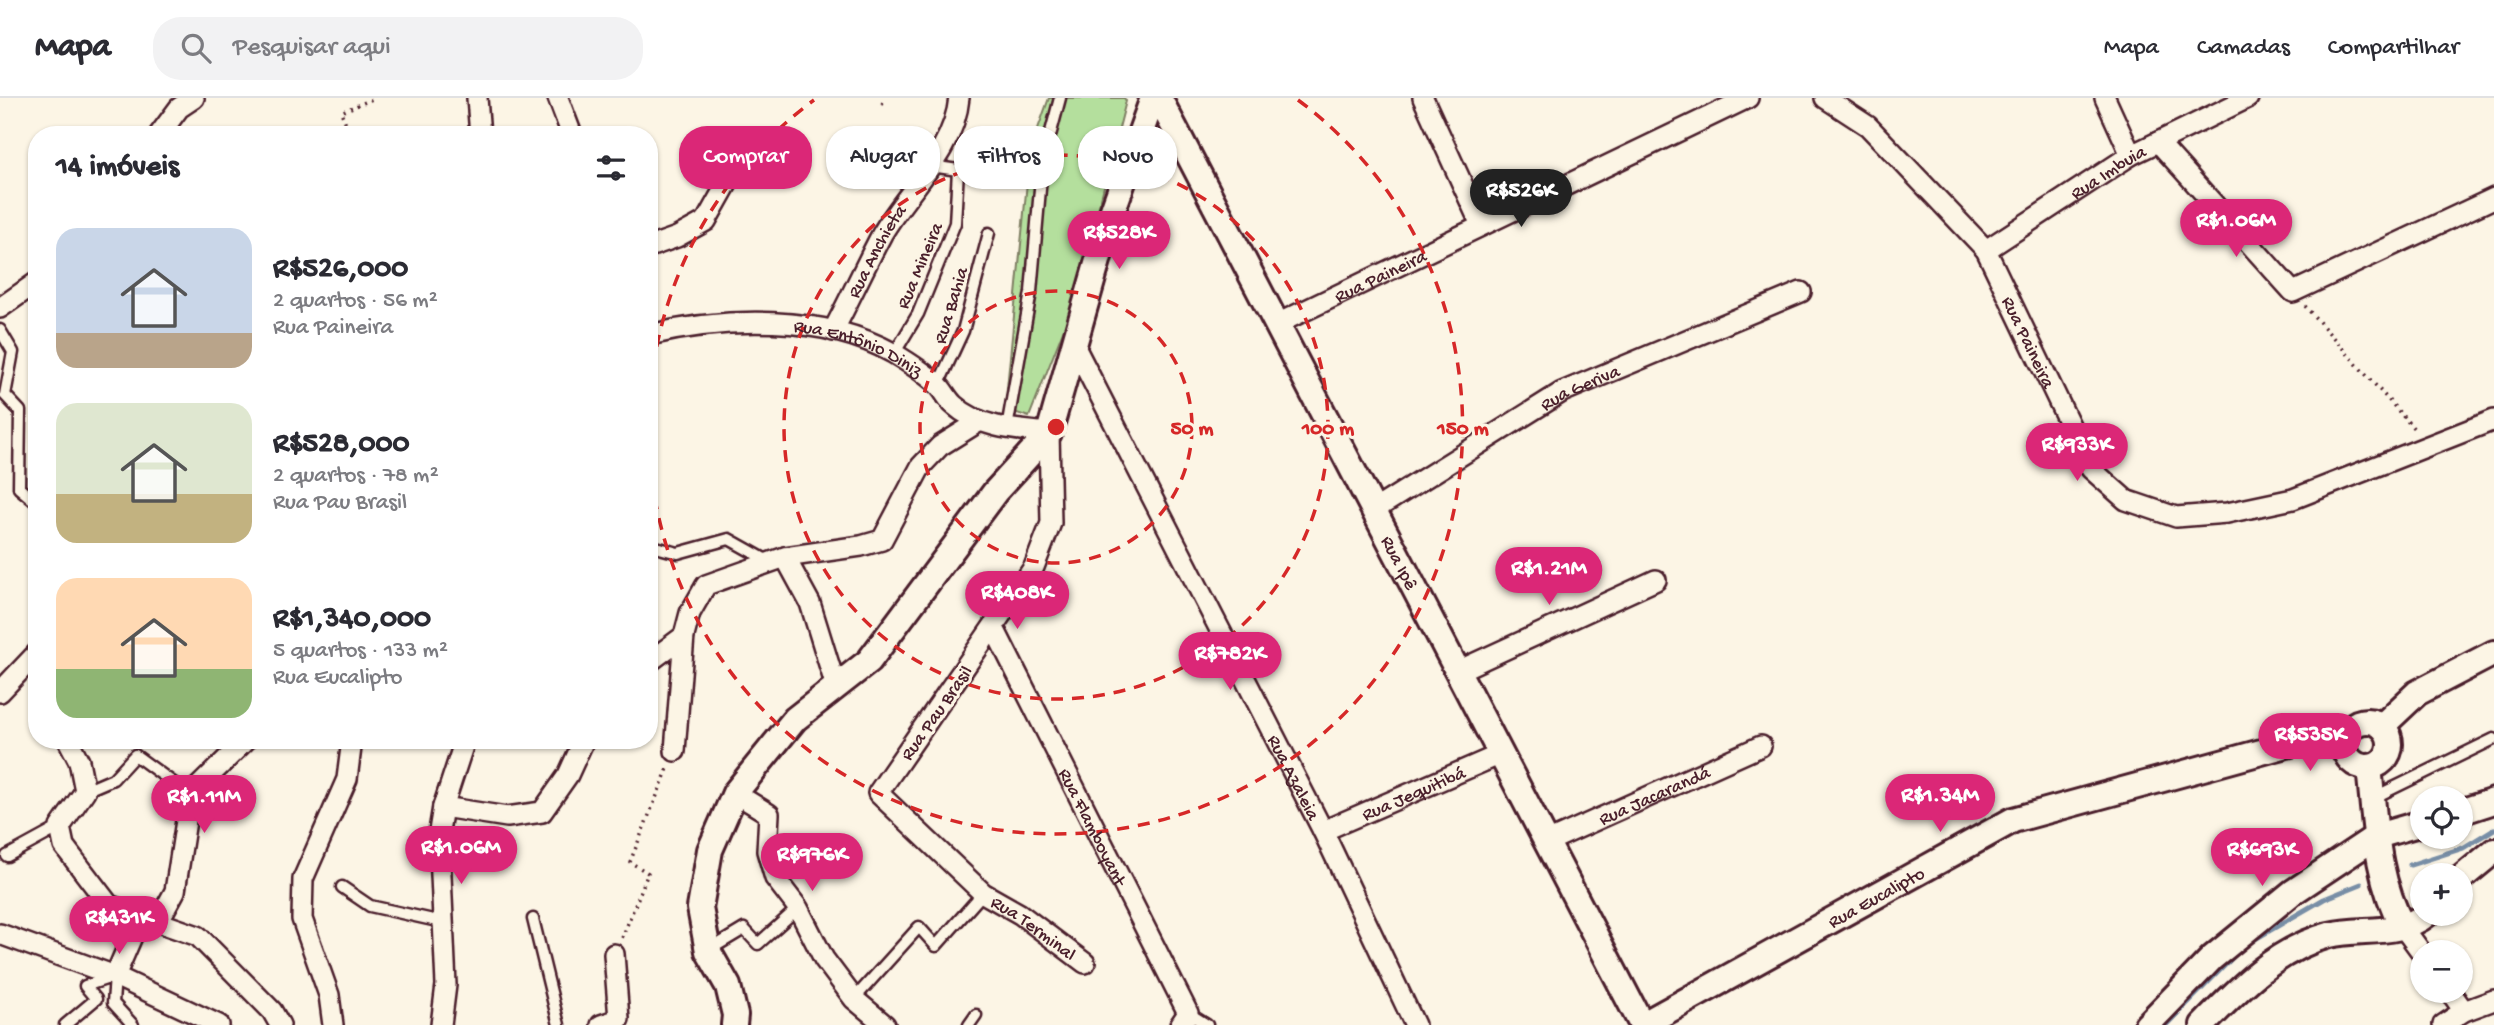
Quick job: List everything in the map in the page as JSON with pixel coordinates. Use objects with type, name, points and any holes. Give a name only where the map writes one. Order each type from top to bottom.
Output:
[{"type":"street","points":[[166,126],[179,108],[194,98]]},
{"type":"street","points":[[477,98],[479,126]]},
{"type":"street","points":[[558,98],[569,126]]},
{"type":"street","name":"Rua Anchieta","points":[[940,150],[954,126],[959,98]]},
{"type":"street","name":"Rua Pau Brasil","points":[[983,893],[878,793],[995,628],[1034,567],[1051,523],[1049,433],[1110,218],[1153,98]]},
{"type":"street","name":"Rua Ipê","points":[[1159,98],[1643,1025]]},
{"type":"street","points":[[1423,98],[1482,225]]},
{"type":"street","name":"Rua Paineira","points":[[1277,324],[1748,98]]},
{"type":"street","name":"Rua Paineira","points":[[1825,98],[1868,126],[1986,250],[2091,469],[2126,500],[2176,517],[2227,513],[2293,499],[2494,420]]},
{"type":"street","points":[[2105,98],[2131,155]]},
{"type":"street","points":[[2158,142],[2248,98]]},
{"type":"street","name":"Rua Imbuia","points":[[1986,250],[2131,155],[2158,142],[2293,292]]},
{"type":"street","points":[[658,244],[706,221],[724,189]]},
{"type":"street","name":"Rua Anchieta","points":[[833,331],[883,232],[914,189]]},
{"type":"street","points":[[2293,292],[2494,198]]},
{"type":"street","points":[[0,308],[28,288]]},
{"type":"street","name":"Rua Geriva","points":[[1374,510],[1562,392],[1801,292]]},
{"type":"street","name":"Rua Entônio Diniz","points":[[658,333],[694,324],[762,321],[850,334],[894,354],[938,385],[953,405],[980,421],[1007,428],[1049,433]]},
{"type":"street","name":"Rua Azaleia","points":[[1074,345],[1323,831],[1415,1025]]},
{"type":"street","points":[[676,751],[684,636],[690,613],[706,585],[777,560],[882,540],[921,466],[940,446],[980,421]]},
{"type":"street","points":[[734,1025],[735,1015],[728,986],[708,951],[700,908],[710,850],[736,793],[794,719],[869,662],[995,492],[1049,433]]},
{"type":"street","points":[[777,560],[810,603],[836,687]]},
{"type":"street","points":[[1458,671],[1656,580]]},
{"type":"street","name":"Rua Flamboyant","points":[[995,628],[1184,1019]]},
{"type":"street","points":[[658,655],[684,636]]},
{"type":"street","points":[[2382,726],[2417,693],[2494,653]]},
{"type":"street","points":[[0,692],[28,662]]},
{"type":"street","points":[[2365,720],[2382,726],[2391,742],[2385,759],[2369,767],[2359,766],[2346,754],[2343,746],[2349,728],[2365,720]]},
{"type":"street","name":"Rua Eucalipto","points":[[1643,1025],[2013,820],[2349,728]]},
{"type":"street","name":"Rua Jacarandá","points":[[1547,842],[1761,746]]},
{"type":"street","name":"Rua Eucalipto","points":[[2280,746],[2346,754]]},
{"type":"street","points":[[73,749],[79,761],[85,791],[60,827],[64,846],[108,905],[198,936],[272,1011],[280,1025]]},
{"type":"street","points":[[115,976],[149,920],[175,891],[190,795],[237,749]]},
{"type":"street","points":[[333,1025],[329,995],[302,919],[303,879],[346,779],[351,749]]},
{"type":"street","points":[[441,1025],[446,985],[439,831],[443,807],[462,749]]},
{"type":"street","points":[[443,807],[507,817],[542,811],[568,775],[580,749]]},
{"type":"street","name":"Rua Jequitibá","points":[[1323,831],[1501,754]]},
{"type":"street","points":[[2369,767],[2378,845],[2389,902],[2412,940]]},
{"type":"street","points":[[736,793],[769,814],[767,851],[775,878],[798,908],[824,959],[854,999],[885,1025]]},
{"type":"street","points":[[2473,808],[2494,801]]},
{"type":"street","points":[[2147,1025],[2212,958],[2293,892],[2410,829]]},
{"type":"street","points":[[2473,868],[2494,851]]},
{"type":"street","name":"Rua Terminal","points":[[983,893],[1020,914],[1085,963]]},
{"type":"street","points":[[2203,1025],[2245,981],[2286,954],[2328,935],[2403,928],[2410,924]]},
{"type":"street","points":[[0,934],[115,976],[219,1025]]},
{"type":"street","points":[[601,1025],[619,1019],[614,954]]},
{"type":"street","points":[[2443,1025],[2464,1011],[2494,1000]]},
{"type":"street","points":[[2458,1003],[2464,1011]]},
{"type":"lane","points":[[1007,428],[1031,292],[1042,166],[1059,98]]},
{"type":"lane","name":"Rua Mineira","points":[[894,354],[918,314],[955,223],[958,170],[940,167]]},
{"type":"lane","name":"Rua Bahia","points":[[938,385],[963,331],[989,233]]},
{"type":"lane","points":[[0,330],[13,352],[5,395],[20,411],[19,488],[28,496]]},
{"type":"lane","points":[[658,548],[678,553],[729,539],[777,560]]},
{"type":"lane","points":[[2372,798],[2494,740]]},
{"type":"lane","points":[[85,791],[113,779],[135,755],[190,795]]},
{"type":"lane","points":[[7,856],[60,827]]},
{"type":"lane","points":[[342,887],[370,906],[442,922]]},
{"type":"lane","points":[[854,999],[919,927],[936,946],[983,893]]},
{"type":"lane","points":[[708,951],[744,929],[758,944],[798,908]]},
{"type":"lane","points":[[533,919],[559,1025]]},
{"type":"lane","points":[[65,1025],[96,999],[85,986],[115,976],[113,1003],[133,1025]]},
{"type":"lane","points":[[969,1025],[975,1015]]},
{"type":"lane","points":[[1184,1019],[1207,1025]]},
{"type":"path","points":[[347,126],[341,112],[375,98]]},
{"type":"path","points":[[882,104],[885,98]]},
{"type":"path","points":[[2293,292],[2429,446]]},
{"type":"path","points":[[614,954],[631,921],[648,873],[630,862],[676,751]]},
{"type":"green space","points":[[1049,98],[1124,98],[1126,101],[1120,126],[1078,126],[1078,189],[1103,189],[1074,303],[1029,417],[1005,409],[1026,189],[1064,189],[1064,126],[1039,126]]},
{"type":"waterway","points":[[2416,863],[2463,848],[2494,829]]},
{"type":"waterway","points":[[2250,942],[2324,899],[2361,884]]},
{"type":"waterway","points":[[2166,1025],[2240,950]]}]
